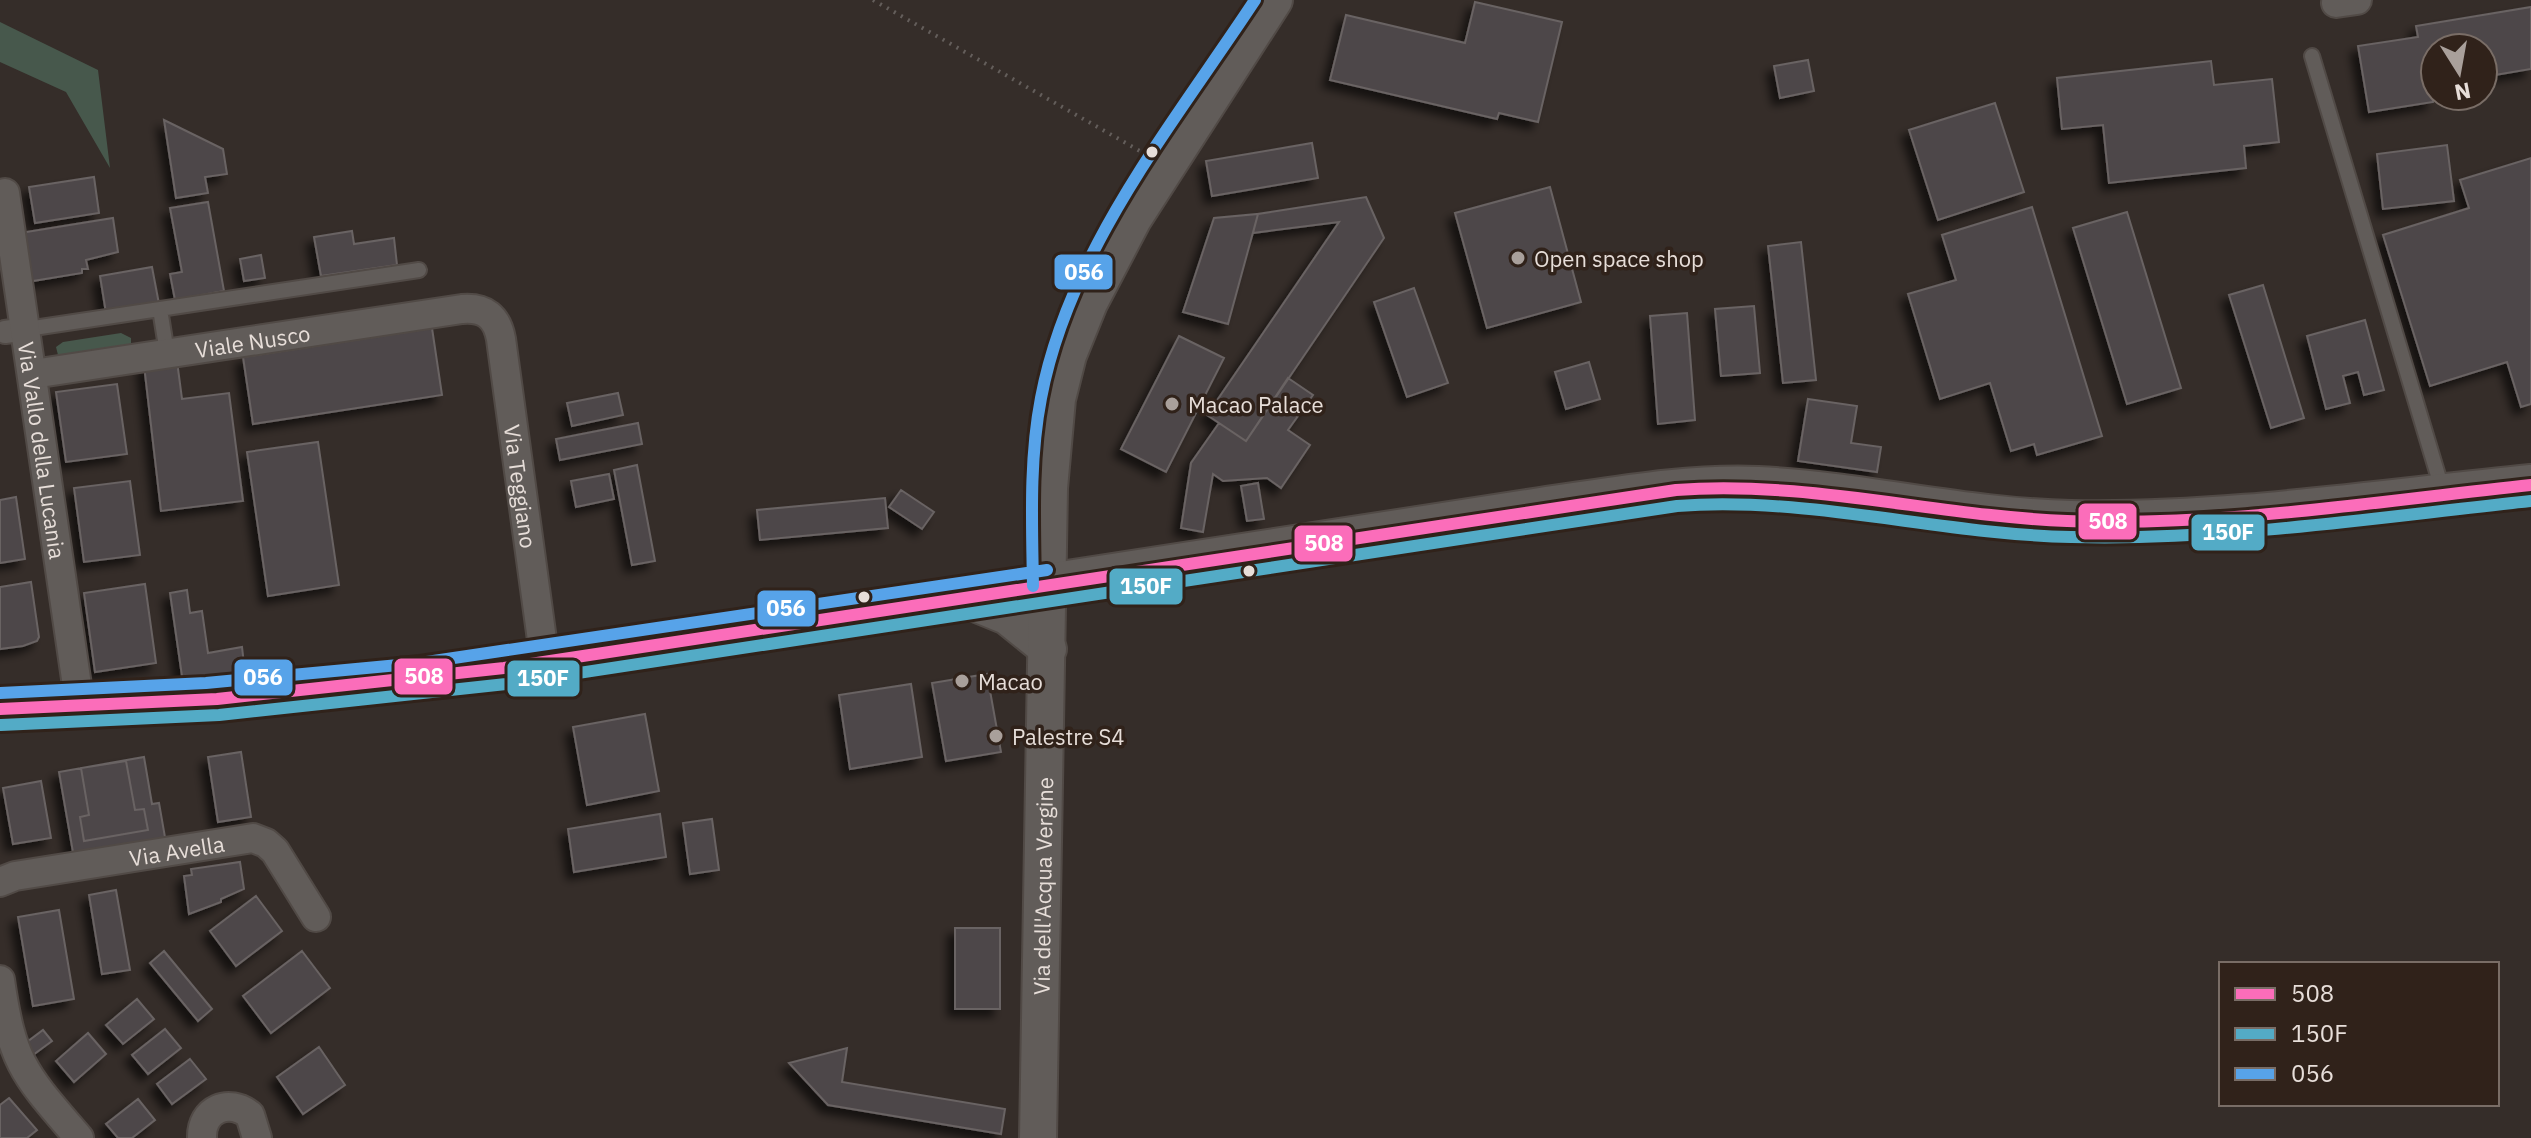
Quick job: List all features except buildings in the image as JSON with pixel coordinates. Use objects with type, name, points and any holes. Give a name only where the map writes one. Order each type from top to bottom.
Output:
[{"type":"main road","points":[[0,709],[301,692],[545,662],[1541,508],[1698,488],[1776,489],[2021,519],[2094,521],[2240,514],[2531,485]]},
{"type":"street","name":"Via dell'Acqua Vergine","points":[[1038,1138],[1051,438],[1068,355],[1107,265],[1274,0]]},
{"type":"street","name":"Via Vallo della Lucania","points":[[5,193],[16,331],[80,706]]},
{"type":"street","name":"Viale Nusco","points":[[23,375],[468,309],[490,315]]},
{"type":"street","name":"Via Teggiano","points":[[490,315],[501,339],[545,662]]},
{"type":"street","points":[[963,598],[1007,616],[1048,649]]},
{"type":"street","name":"Via Avella","points":[[0,882],[15,876],[253,838],[275,851],[316,917]]},
{"type":"street","points":[[1,993],[18,1061],[79,1138]]},
{"type":"street","points":[[202,1138],[202,1125],[207,1116],[214,1110],[233,1106],[250,1115],[257,1138]]},
{"type":"lane","points":[[2312,56],[2443,493]]},
{"type":"lane","name":"Viale Nusco","points":[[16,331],[419,270]]},
{"type":"lane","points":[[160,309],[167,353]]},
{"type":"path","points":[[873,0],[1167,166]]},
{"type":"green space","points":[[0,22],[98,70],[110,168],[66,92],[0,62]]},
{"type":"green space","points":[[121,333],[131,338],[131,349],[59,359],[56,347],[63,342]]},
{"type":"transit line","name":"056","points":[[1033,586],[1032,492],[1037,421],[1055,343],[1075,291],[1128,190],[1255,0]]},
{"type":"transit line","name":"508","points":[[0,709],[217,699],[504,668],[1676,490],[1774,490],[2018,518],[2125,522],[2300,511],[2531,485]]},
{"type":"transit line","name":"150F","points":[[1,725],[219,715],[506,684],[1677,506],[1776,506],[2021,534],[2129,537],[2244,532],[2531,501]]},
{"type":"transit line","name":"056","points":[[0,693],[206,683],[420,663],[1047,570]]},
{"type":"place","name":"Open space shop","points":[[1518,258]]},
{"type":"place","name":"Macao Palace","points":[[1172,404]]},
{"type":"place","name":"Macao","points":[[962,681]]},
{"type":"place","name":"Palestre S4","points":[[996,736]]}]
